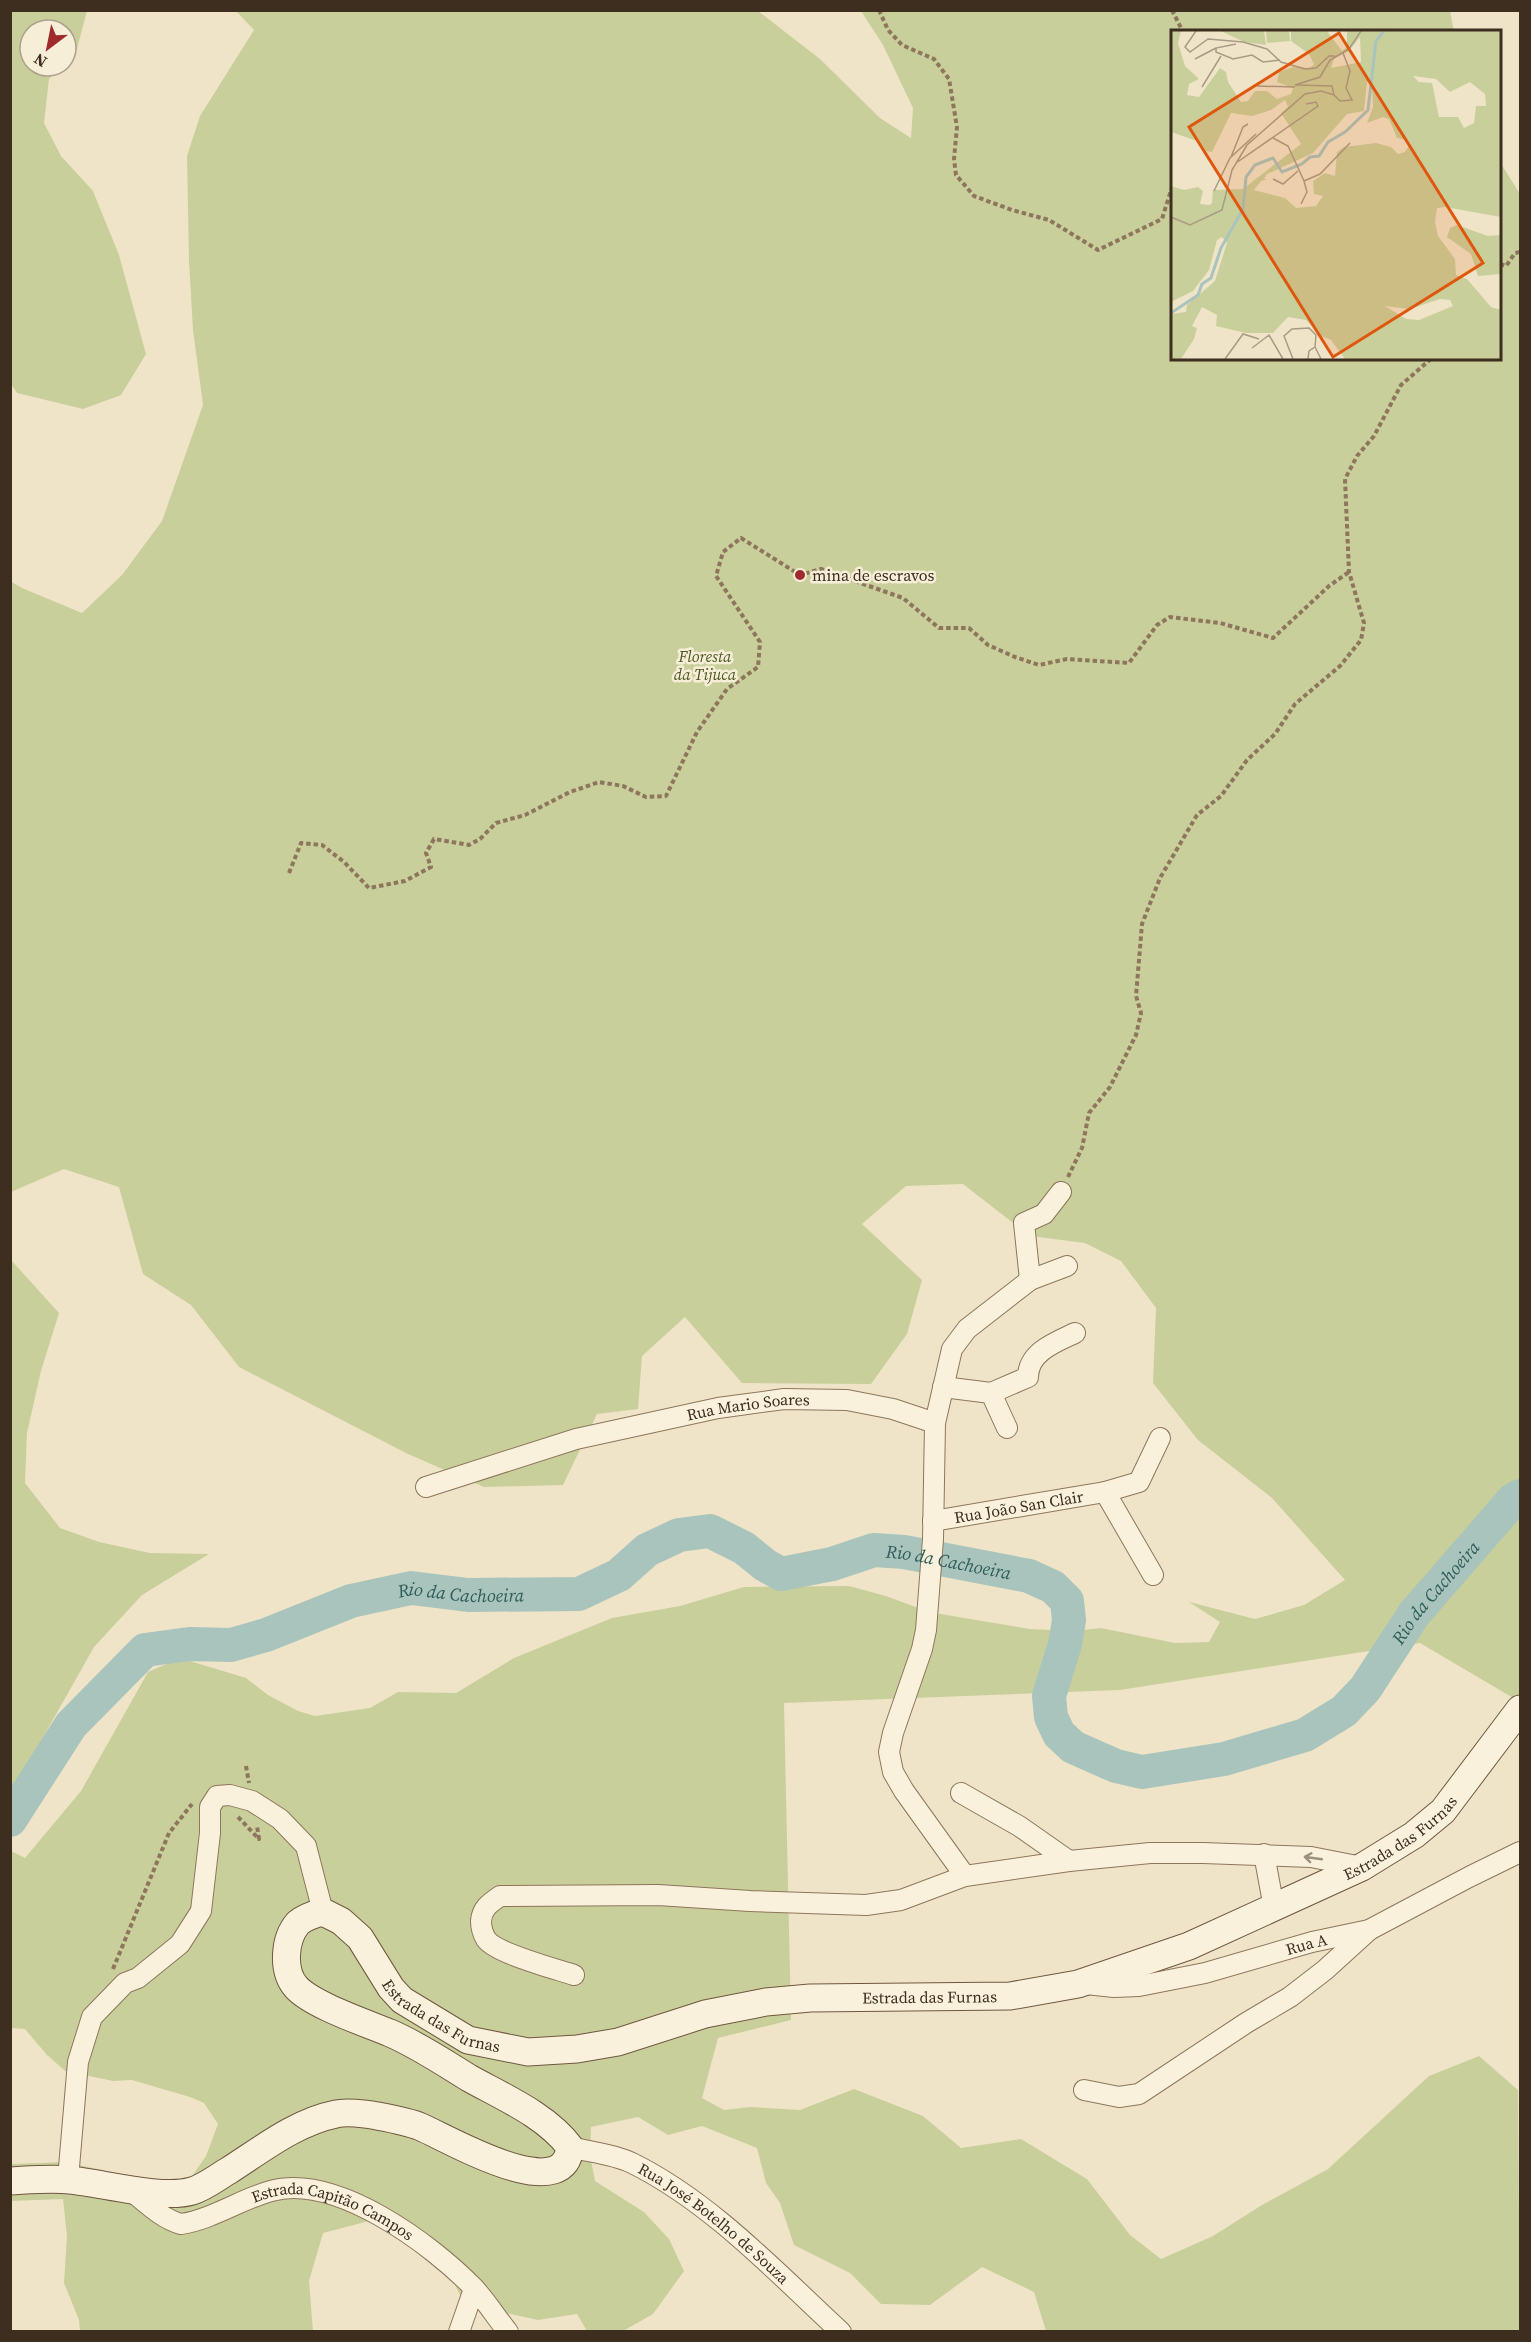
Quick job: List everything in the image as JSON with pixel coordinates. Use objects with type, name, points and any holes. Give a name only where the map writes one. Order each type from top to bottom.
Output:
[{"type":"main road","name":"Estrada das Furnas","points":[[323,1912],[341,1921],[360,1938],[391,1988],[402,2000],[468,2040],[528,2052],[577,2049],[618,2042],[705,2014],[766,2002],[810,1998],[1010,1996],[1078,1984],[1189,1946],[1362,1867],[1414,1835],[1443,1811],[1521,1709]]},
{"type":"main road","points":[[10,2181],[68,2179],[130,2190],[181,2193],[193,2190],[297,2128],[319,2118],[339,2113],[372,2115],[418,2126],[484,2155],[533,2173],[546,2174],[556,2171],[564,2164],[570,2147],[561,2136],[538,2118],[402,2038],[315,2000],[296,1987],[287,1968],[287,1947],[298,1924],[323,1912]]},
{"type":"street","points":[[1030,1280],[1024,1223],[1044,1214],[1061,1192]]},
{"type":"street","points":[[965,1876],[904,1791],[893,1772],[889,1752],[893,1733],[922,1649],[929,1599],[935,1423],[952,1349],[967,1329],[1030,1280],[1067,1266]]},
{"type":"street","points":[[943,1387],[991,1393],[1028,1377],[1028,1368],[1043,1348],[1075,1333]]},
{"type":"street","points":[[991,1393],[1007,1428]]},
{"type":"street","name":"Rua Mario Soares","points":[[426,1487],[560,1444],[718,1408],[784,1399],[847,1400],[893,1409],[935,1423]]},
{"type":"street","name":"Rua João San Clair","points":[[933,1530],[1105,1492],[1139,1482],[1160,1438]]},
{"type":"street","name":"Rua João San Clair","points":[[1105,1492],[1153,1575]]},
{"type":"street","points":[[961,1793],[1019,1826],[1069,1861]]},
{"type":"street","points":[[68,2179],[78,2062],[92,2017],[124,1983],[138,1978],[180,1944],[201,1911],[210,1833],[210,1807],[217,1796],[230,1795],[252,1801],[280,1819],[306,1846],[323,1912]]},
{"type":"street","name":"Rua A","points":[[1078,1984],[1114,1987],[1139,1986],[1205,1973],[1312,1942],[1369,1930],[1468,1877],[1521,1852]]},
{"type":"street","points":[[574,1975],[498,1949],[487,1941],[481,1927],[482,1913],[500,1896],[658,1895],[866,1905],[902,1900],[965,1876],[1069,1861],[1150,1853],[1264,1854],[1311,1857],[1362,1867]]},
{"type":"street","points":[[1264,1854],[1274,1908]]},
{"type":"street","points":[[1084,2090],[1119,2097],[1138,2094],[1290,1997],[1325,1970],[1369,1930]]},
{"type":"street","name":"Rua José Botelho de Souza","points":[[570,2147],[630,2162],[672,2186],[734,2234],[841,2331]]},
{"type":"street","name":"Estrada Capitão Campos","points":[[130,2190],[160,2213],[182,2224],[272,2190],[292,2188],[330,2192],[355,2201],[417,2239],[474,2289],[508,2331]]},
{"type":"street","points":[[459,2331],[474,2289]]},
{"type":"path","points":[[879,10],[888,30],[902,45],[934,59],[949,79],[957,127],[954,159],[956,175],[974,196],[1048,220],[1098,250],[1162,219],[1171,193]]},
{"type":"path","points":[[1172,10],[1182,30]]},
{"type":"path","points":[[1501,264],[1506,266],[1515,253],[1521,252]]},
{"type":"path","points":[[1061,1192],[1082,1148],[1089,1113],[1110,1087],[1136,1035],[1141,1013],[1136,996],[1142,924],[1149,901],[1160,878],[1197,815],[1221,796],[1247,759],[1275,734],[1295,704],[1340,666],[1361,640],[1364,623],[1349,573],[1345,479],[1357,456],[1374,436],[1401,385],[1430,360]]},
{"type":"path","points":[[290,873],[301,843],[322,845],[344,862],[369,888],[405,881],[431,867],[426,853],[434,839],[470,845],[480,839],[496,823],[525,815],[570,792],[598,782],[623,786],[646,796],[666,795],[697,732],[728,689],[758,668],[760,642],[716,576],[723,552],[741,538],[800,575],[821,569],[903,598],[939,628],[969,628],[988,645],[1039,666],[1066,659],[1129,663],[1157,625],[1170,617],[1220,623],[1273,638],[1329,586],[1349,573]]},
{"type":"path","points":[[110,1975],[169,1833],[205,1784],[259,1839],[246,1766]]},
{"type":"green space","points":[[10,11],[87,11],[78,45],[78,18],[18,18],[18,78],[50,78],[44,123],[61,156],[93,191],[119,255],[146,354],[121,395],[83,409],[17,393],[11,384]]},
{"type":"green space","name":"Floresta da Tijuca","points":[[236,11],[758,11],[820,59],[880,118],[911,138],[913,108],[883,45],[861,11],[1450,11],[1454,30],[1171,30],[1171,360],[1501,360],[1501,164],[1520,194],[1520,1702],[1420,1643],[1120,1690],[784,1703],[791,2020],[718,2038],[702,2098],[724,2110],[750,2107],[800,2110],[854,2089],[923,2116],[961,2148],[1021,2139],[1087,2179],[1130,2235],[1161,2259],[1213,2236],[1262,2205],[1328,2169],[1429,2076],[1479,2056],[1518,2090],[1520,2331],[1046,2331],[1034,2292],[982,2267],[930,2305],[881,2304],[850,2273],[794,2245],[780,2203],[766,2183],[757,2148],[702,2126],[668,2135],[638,2117],[591,2127],[590,2155],[595,2181],[644,2212],[669,2239],[684,2271],[653,2314],[623,2331],[587,2331],[577,2314],[538,2320],[492,2310],[460,2295],[448,2271],[373,2220],[323,2233],[309,2281],[313,2331],[80,2331],[79,2320],[64,2283],[67,2236],[63,2199],[11,2201],[11,2164],[64,2162],[159,2182],[190,2179],[206,2156],[218,2124],[204,2103],[190,2097],[132,2080],[113,2081],[65,2071],[47,2055],[25,2029],[11,2028],[11,1851],[25,1858],[81,1791],[148,1672],[180,1658],[246,1678],[268,1695],[298,1711],[315,1716],[370,1708],[398,1692],[456,1693],[514,1658],[612,1618],[680,1606],[744,1587],[849,1586],[886,1596],[929,1612],[1030,1629],[1075,1631],[1101,1628],[1175,1643],[1209,1642],[1220,1622],[1189,1602],[1255,1619],[1304,1605],[1345,1580],[1272,1498],[1198,1440],[1153,1383],[1156,1308],[1121,1261],[1085,1243],[1030,1236],[963,1184],[906,1186],[862,1224],[922,1280],[907,1334],[871,1384],[742,1383],[685,1317],[642,1356],[638,1409],[597,1414],[563,1485],[484,1487],[408,1454],[239,1367],[191,1305],[143,1274],[119,1187],[64,1169],[11,1192],[10,581],[82,613],[122,575],[162,521],[203,405],[193,330],[187,156],[200,116],[254,30]]},
{"type":"green space","points":[[11,1260],[59,1313],[41,1371],[27,1433],[25,1483],[60,1528],[99,1542],[150,1553],[209,1554],[142,1595],[94,1647],[11,1794]]},
{"type":"waterway","name":"Rio da Cachoeira","points":[[10,1820],[71,1725],[145,1650],[189,1644],[231,1645],[266,1635],[351,1601],[411,1588],[468,1595],[579,1594],[619,1575],[647,1550],[679,1535],[710,1531],[744,1548],[765,1565],[781,1574],[832,1564],[874,1550],[904,1552],[1029,1576],[1053,1587],[1067,1601],[1069,1620],[1065,1644],[1049,1696],[1051,1717],[1059,1734],[1073,1747],[1116,1766],[1142,1772],[1224,1759],[1305,1735],[1344,1711],[1365,1689],[1414,1614],[1513,1500],[1520,1496]]},
{"type":"place","name":"mina de escravos","points":[[800,575]]}]
